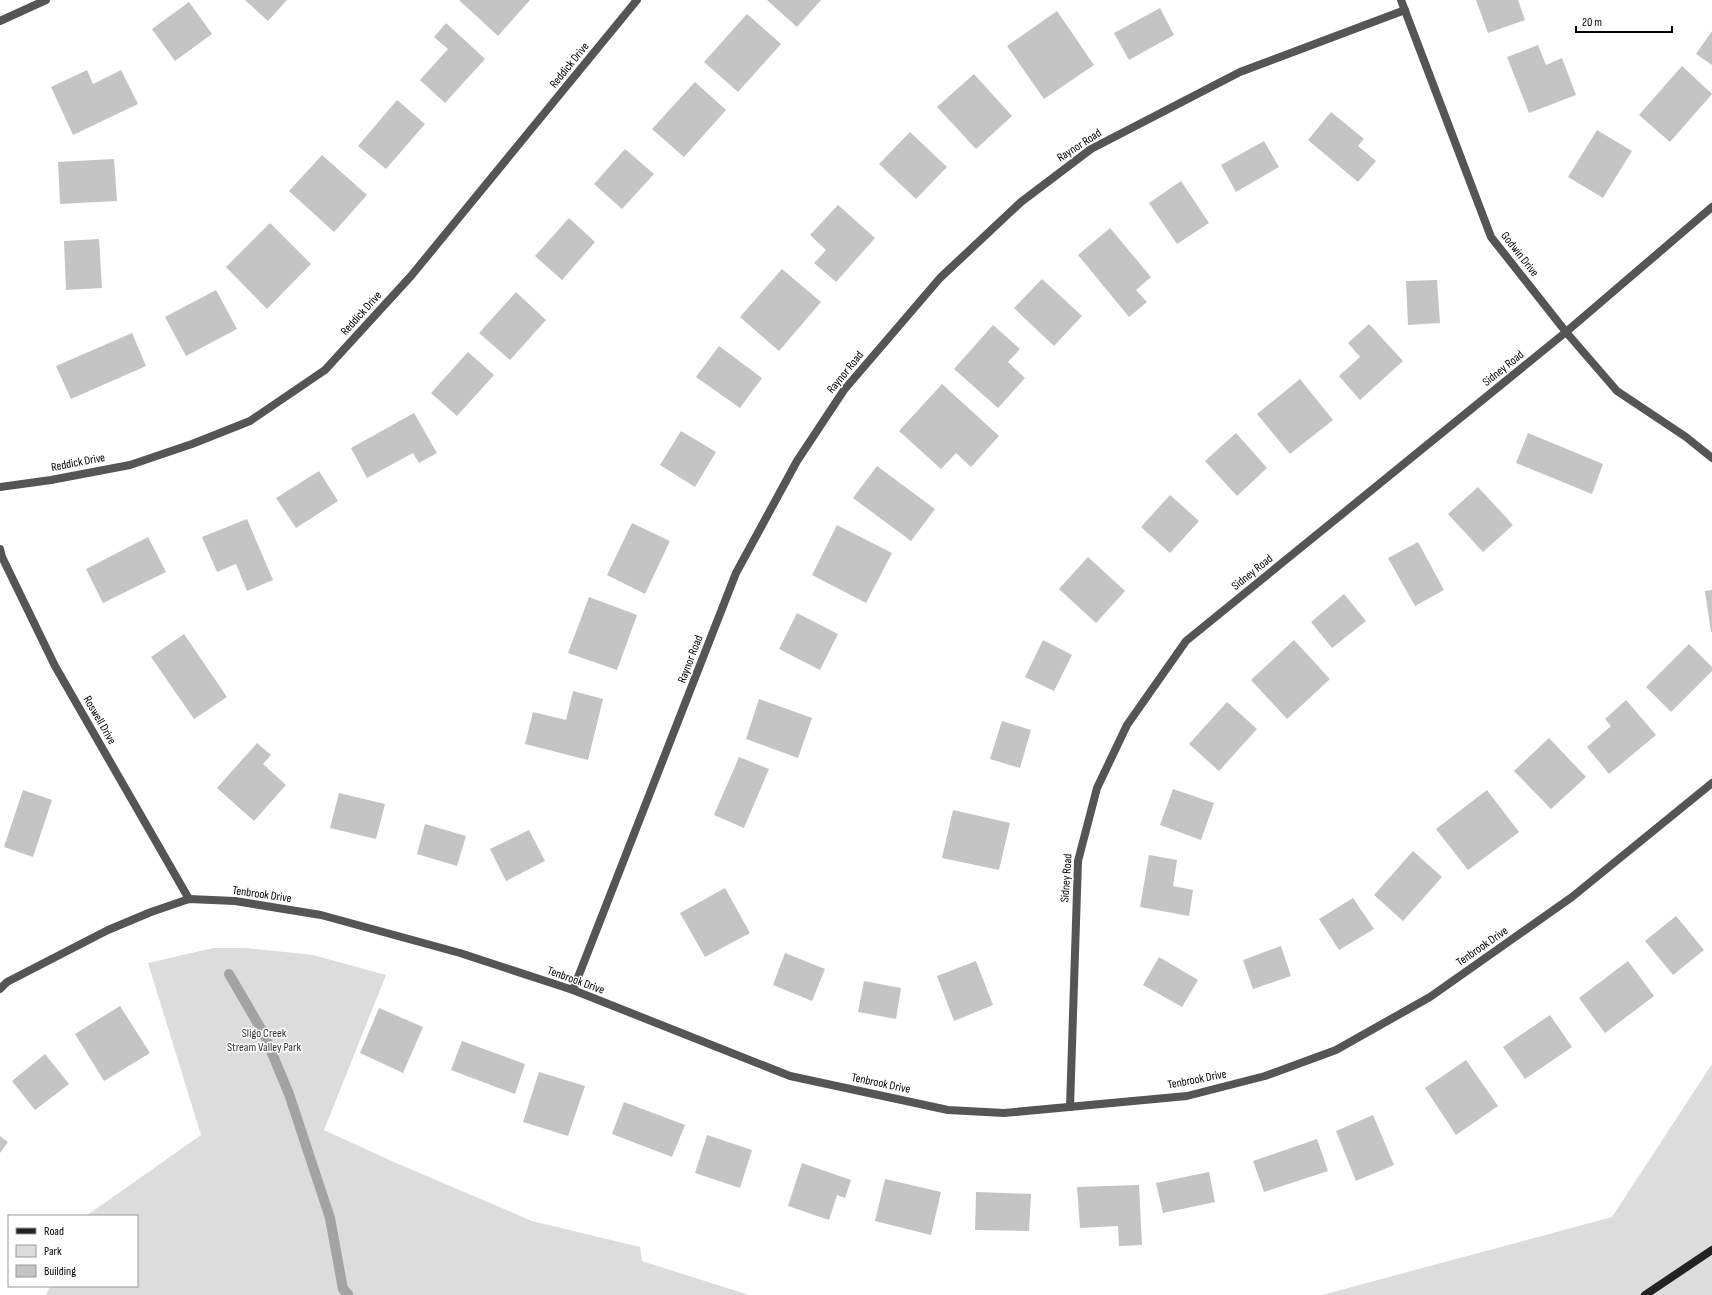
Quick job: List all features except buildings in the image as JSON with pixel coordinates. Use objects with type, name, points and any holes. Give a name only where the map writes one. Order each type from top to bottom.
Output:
[{"type":"street","points":[[0,21],[46,0]]},
{"type":"street","name":"Reddick Drive","points":[[0,487],[51,480],[130,465],[192,444],[250,421],[325,370],[411,276],[637,0]]},
{"type":"street","name":"Godwin Drive","points":[[1401,0],[1491,236],[1566,332],[1617,391],[1686,437],[1712,458]]},
{"type":"street","name":"Raynor Road","points":[[573,990],[736,573],[797,461],[844,390],[940,278],[1021,202],[1091,149],[1240,72],[1405,10]]},
{"type":"street","name":"Sidney Road","points":[[1070,1107],[1078,861],[1097,788],[1127,725],[1186,641],[1566,332],[1712,207]]},
{"type":"street","name":"Roswell Drive","points":[[0,549],[2,557],[55,666],[189,899]]},
{"type":"street","name":"Tenbrook Drive","points":[[0,989],[7,982],[108,930],[151,912],[189,899],[236,901],[321,915],[460,953],[573,990],[790,1076],[948,1110],[1004,1113],[1187,1096],[1265,1076],[1336,1050],[1430,998],[1572,897],[1712,783]]},
{"type":"street","points":[[1645,1295],[1712,1250]]},
{"type":"green space","name":"Sligo Creek Stream Valley Park","points":[[213,948],[246,948],[313,955],[386,975],[324,1130],[396,1163],[532,1221],[640,1247],[642,1261],[749,1295],[46,1295],[50,1287],[138,1287],[138,1215],[87,1215],[201,1135],[148,963]]},
{"type":"green space","points":[[1712,1064],[1712,1295],[1322,1295],[1612,1217]]},
{"type":"waterway","points":[[229,974],[264,1034],[289,1094],[330,1218],[343,1289],[348,1294]]}]
